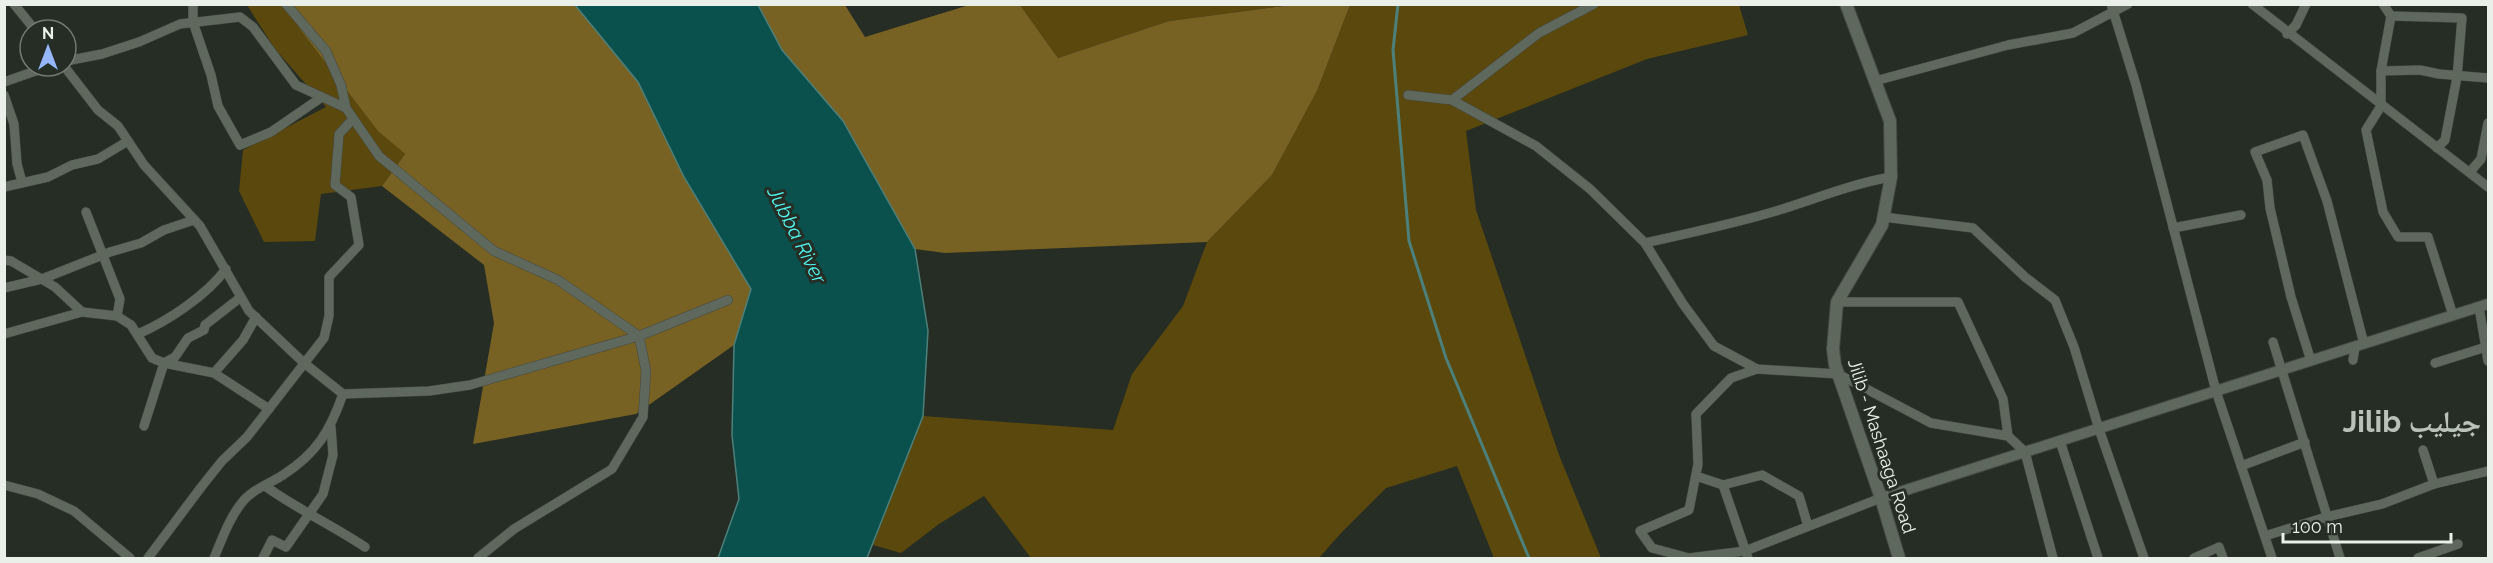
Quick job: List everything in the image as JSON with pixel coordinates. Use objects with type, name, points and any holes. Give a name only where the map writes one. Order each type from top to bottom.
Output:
[{"type":"main road","name":"Jilib - Mashaaga Road","points":[[1846,4],[1890,121],[1891,177],[1882,225],[1837,302],[1833,349],[1838,374],[1899,558]]},
{"type":"street","points":[[14,4],[25,18]]},
{"type":"street","points":[[194,4],[193,22],[211,75],[218,106],[240,145],[271,132],[322,97]]},
{"type":"street","points":[[286,4],[326,51],[341,85],[346,108],[379,156],[494,251],[558,280],[639,336],[646,371],[644,417],[612,469],[514,529],[478,558]]},
{"type":"street","points":[[1452,100],[1539,33],[1594,4]]},
{"type":"street","points":[[1875,81],[2008,45],[2073,33],[2113,8],[2128,4]]},
{"type":"street","points":[[2287,34],[2296,25],[2306,4]]},
{"type":"street","points":[[2384,4],[2391,16],[2381,71],[2380,106],[2366,130],[2383,212],[2398,237],[2428,237],[2453,315]]},
{"type":"street","points":[[2253,5],[2287,34],[2488,187]]},
{"type":"street","points":[[2113,8],[2136,85],[2216,391],[2272,558]]},
{"type":"street","points":[[2391,16],[2462,18],[2457,76],[2445,140],[2437,148]]},
{"type":"street","points":[[78,59],[102,54],[139,42],[180,24],[240,17],[253,27],[296,85],[346,108]]},
{"type":"street","points":[[2381,71],[2420,70],[2488,78]]},
{"type":"street","points":[[73,78],[98,110],[118,126],[144,165],[194,220],[241,297],[256,317],[304,363],[343,394],[429,391],[470,385],[639,336],[728,300]]},
{"type":"street","points":[[4,95],[14,124],[17,164],[22,182]]},
{"type":"street","points":[[1408,95],[1452,100],[1536,146],[1590,189],[1645,243],[1683,304],[1714,346],[1757,369]]},
{"type":"street","points":[[148,558],[222,461],[247,437],[324,338],[329,316],[329,277],[358,245],[351,197],[335,185],[339,134],[353,119]]},
{"type":"street","points":[[2470,172],[2481,159],[2488,123]]},
{"type":"street","points":[[2310,361],[2270,208],[2267,180],[2255,152],[2303,135],[2326,201],[2359,345],[2353,360]]},
{"type":"street","points":[[4,187],[48,177],[72,165],[98,159],[128,141]]},
{"type":"street","points":[[1645,243],[1698,232],[1778,210],[1856,184],[1891,177]]},
{"type":"street","points":[[86,212],[120,299],[117,316]]},
{"type":"street","points":[[2173,228],[2241,215]]},
{"type":"street","points":[[1884,217],[1973,228],[2025,277],[2055,300],[2074,347],[2099,429],[2144,558]]},
{"type":"street","points":[[4,288],[42,279],[102,255],[141,243],[164,230],[194,220]]},
{"type":"street","points":[[4,260],[11,261],[55,287],[82,312]]},
{"type":"street","points":[[138,334],[161,324],[216,283],[226,269]]},
{"type":"street","points":[[144,426],[164,363],[175,357],[188,338],[204,330],[205,326],[241,297]]},
{"type":"street","points":[[1837,302],[1958,302],[2003,399],[2008,436]]},
{"type":"street","points":[[2053,558],[2025,452],[2008,436],[1931,423],[1838,374],[1757,369],[1731,378],[1696,414],[1698,464],[1689,510],[1640,531],[1652,548],[1689,558],[1746,555],[1808,526],[1881,498],[2025,452],[2099,429],[2484,305],[2488,361]]},
{"type":"street","points":[[4,334],[82,312],[117,316],[131,325],[152,358],[164,363],[214,373],[269,409]]},
{"type":"street","points":[[214,373],[243,340],[256,317]]},
{"type":"street","points":[[2273,342],[2340,558]]},
{"type":"street","points":[[2435,363],[2486,347]]},
{"type":"street","points":[[214,558],[222,537],[244,500],[285,474],[319,444],[331,427],[343,394]]},
{"type":"street","points":[[263,558],[272,540],[286,547],[323,494],[333,455],[331,427]]},
{"type":"street","points":[[2060,441],[2098,558]]},
{"type":"street","points":[[2241,466],[2305,442]]},
{"type":"street","points":[[2423,450],[2434,484]]},
{"type":"street","points":[[2265,536],[2326,517],[2382,504],[2434,484],[2488,471]]},
{"type":"street","points":[[1696,476],[1723,485],[1762,475],[1799,496],[1808,526]]},
{"type":"street","points":[[4,485],[38,494],[74,511],[130,558]]},
{"type":"street","points":[[1723,485],[1746,555]]},
{"type":"street","points":[[265,486],[365,547]]},
{"type":"street","points":[[2418,558],[2458,544]]},
{"type":"street","points":[[2194,558],[2219,547],[2223,558]]},
{"type":"shaded area","points":[[247,5],[289,5],[299,28],[378,130],[405,154],[382,186],[321,194],[315,241],[264,242],[239,191],[243,150],[326,107],[275,49]]},
{"type":"shaded area","points":[[289,5],[575,5],[638,82],[684,177],[751,289],[734,345],[636,414],[473,444],[494,323],[484,265],[382,186],[405,154],[378,131],[299,28]]},
{"type":"shaded area","points":[[758,5],[845,5],[865,37],[969,5],[1020,5],[1058,58],[1169,21],[1291,5],[1350,5],[1317,91],[1272,175],[1207,242],[945,253],[915,249],[843,121],[782,50]]},
{"type":"shaded area","points":[[1020,5],[1291,5],[1169,21],[1058,58]]},
{"type":"shaded area","points":[[1350,5],[1739,5],[1748,35],[1647,59],[1466,131],[1476,210],[1559,455],[1601,558],[1494,558],[1457,466],[1386,488],[1319,558],[1031,558],[984,496],[939,524],[901,553],[873,545],[923,416],[1113,430],[1132,374],[1183,306],[1207,242],[1272,175],[1317,91]]},
{"type":"water","name":"Jubba River","points":[[575,5],[758,5],[782,50],[843,121],[915,249],[928,331],[923,416],[867,558],[718,558],[739,499],[732,435],[734,345],[751,289],[684,177],[638,82]]},
{"type":"waterway","points":[[1398,4],[1393,50],[1409,241],[1446,358],[1529,558]]},
{"type":"district","name":"Jilib جيليب","points":[[2412,421]]}]
